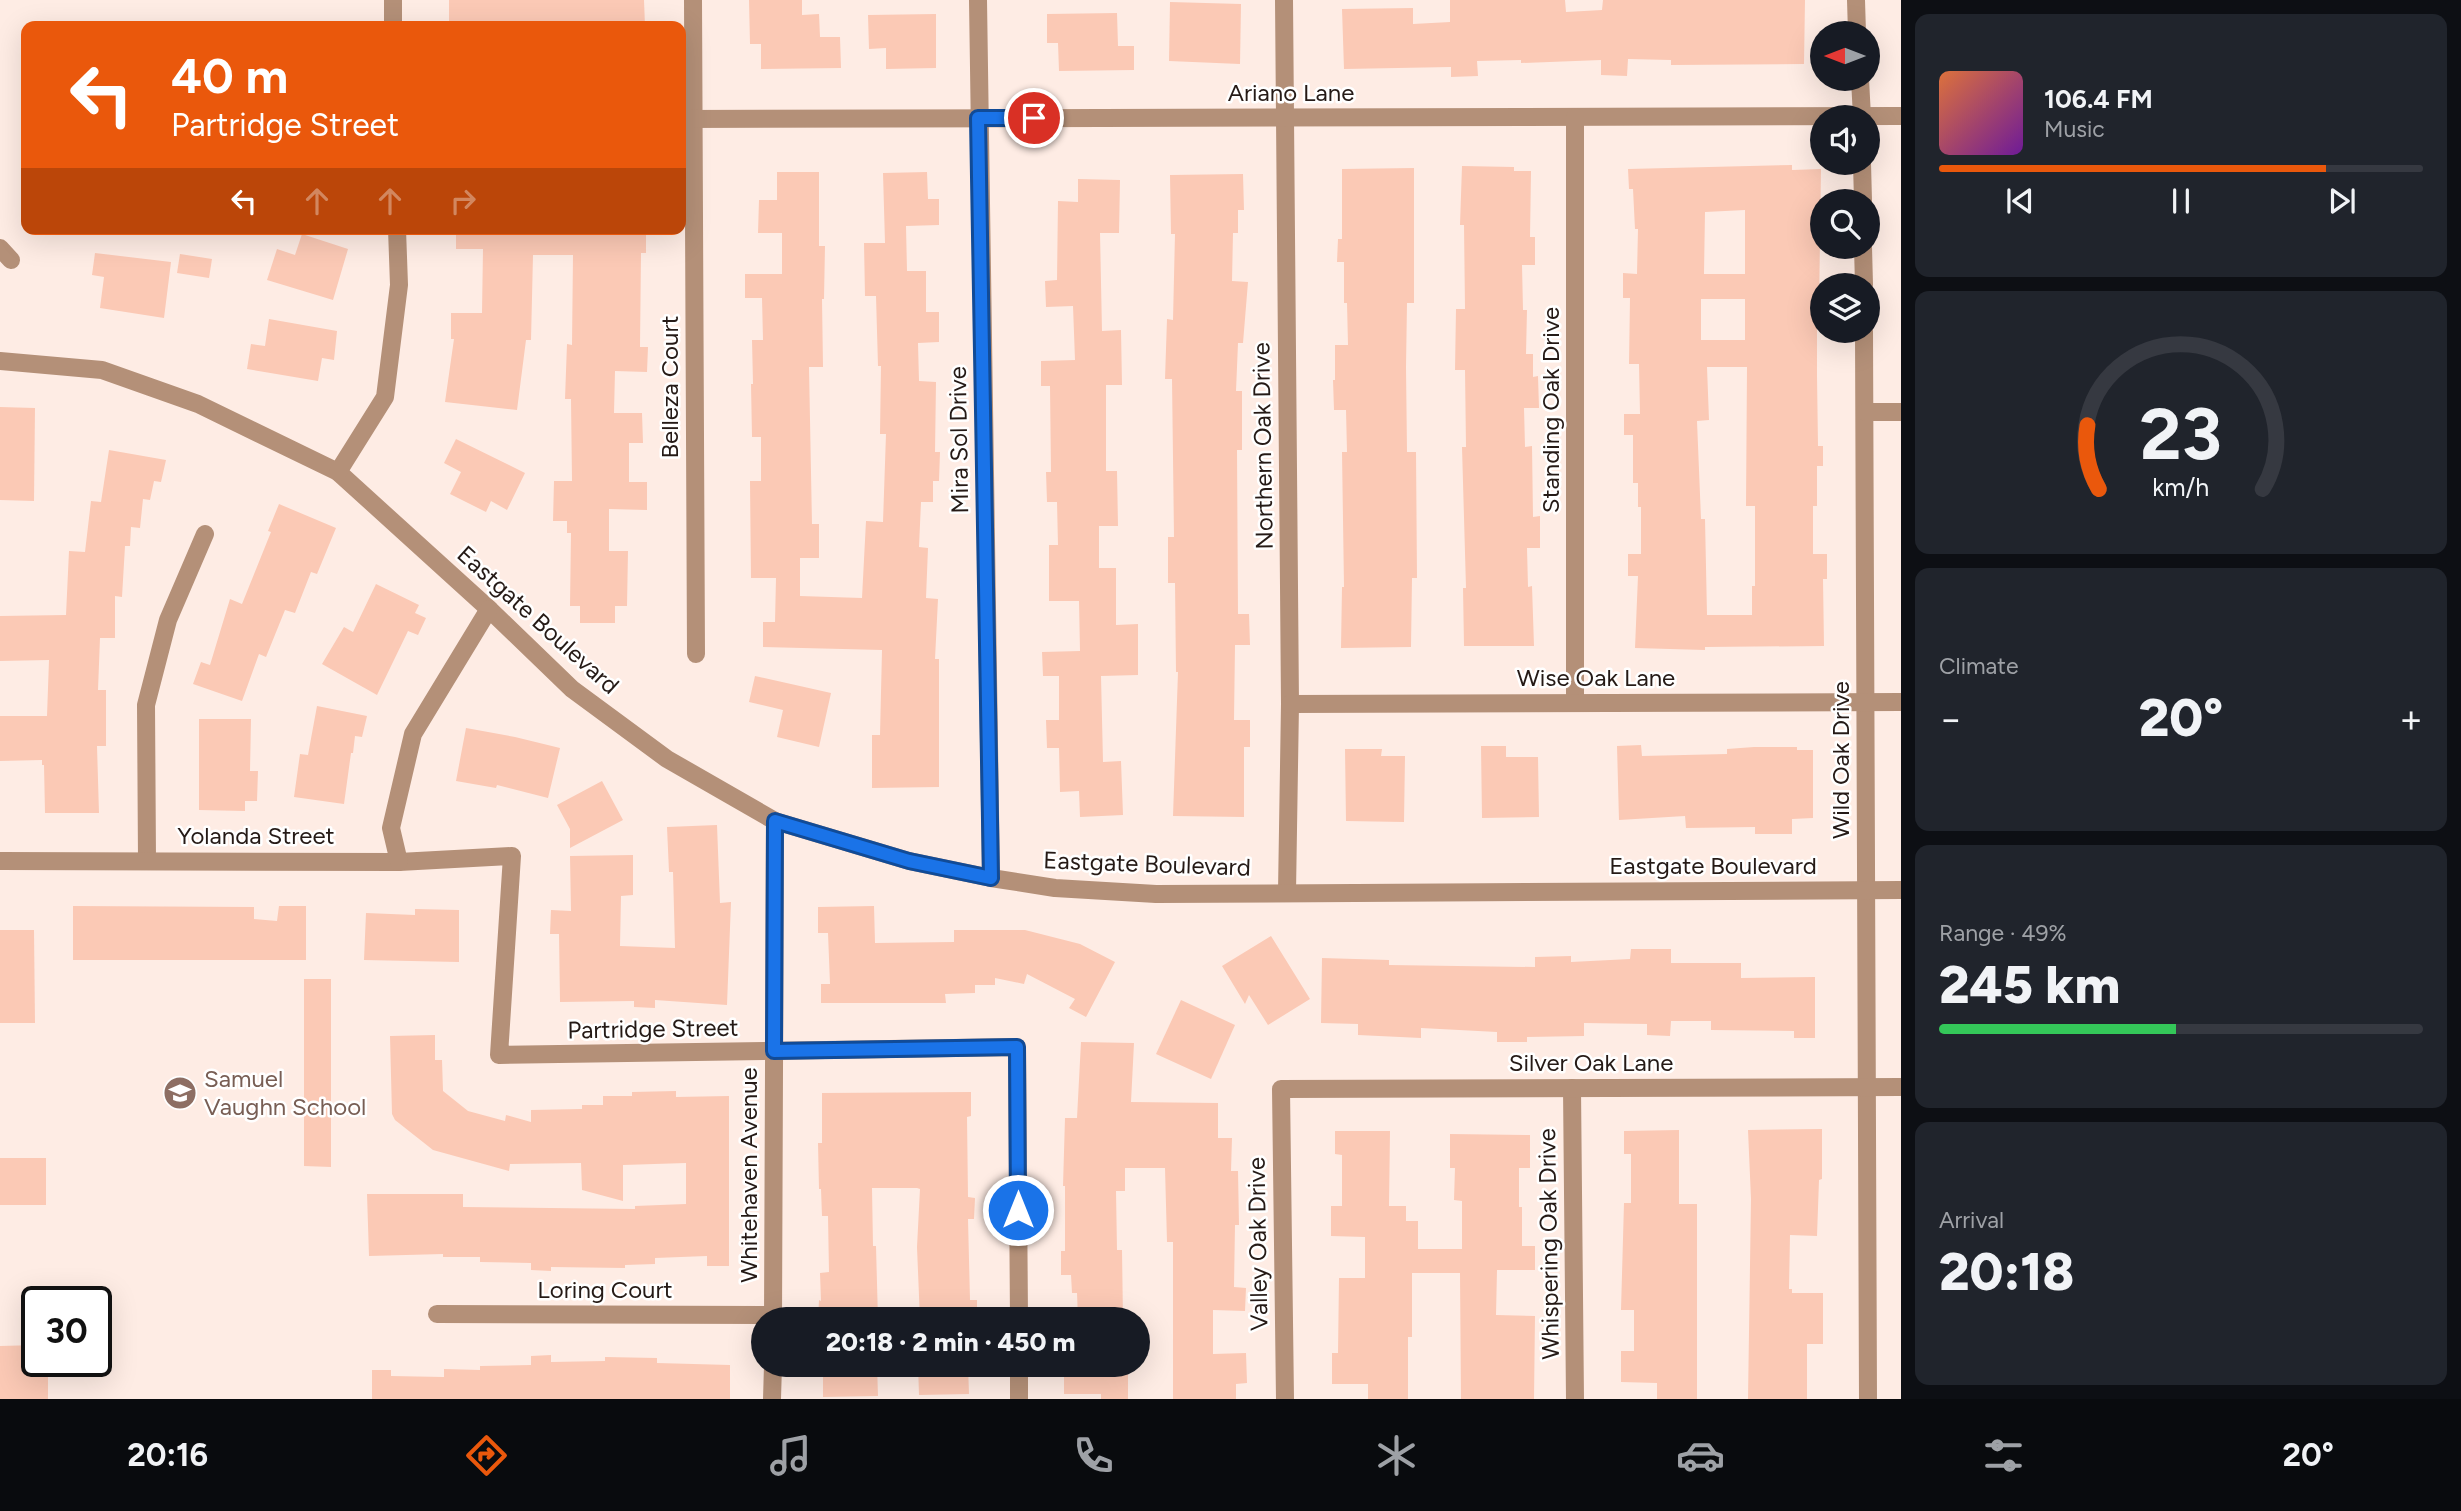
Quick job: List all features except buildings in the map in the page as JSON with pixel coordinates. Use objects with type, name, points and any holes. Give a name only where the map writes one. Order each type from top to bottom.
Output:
[{"type":"street","points":[[393,0],[393,21]]},
{"type":"street","name":"Belleza Court","points":[[693,0],[687,119],[696,654]]},
{"type":"street","name":"Mira Sol Drive","points":[[978,0],[991,878]]},
{"type":"street","name":"Northern Oak Drive","points":[[1284,0],[1290,704],[1287,892]]},
{"type":"street","points":[[1856,0],[1857,21]]},
{"type":"street","name":"Ariano Lane","points":[[1880,117],[1901,116]]},
{"type":"street","name":"Standing Oak Drive","points":[[1575,703],[1576,117]]},
{"type":"street","name":"Ariano Lane","points":[[687,119],[1810,117]]},
{"type":"street","points":[[338,472],[385,397],[399,285],[397,235]]},
{"type":"street","name":"Wild Oak Drive","points":[[1864,343],[1868,1399]]},
{"type":"street","name":"Eastgate Boulevard","points":[[0,361],[102,370],[198,404],[338,472],[489,609],[572,689],[667,759],[775,821],[909,861],[1055,888],[1116,892],[1901,890]]},
{"type":"street","points":[[1865,412],[1901,412]]},
{"type":"street","points":[[147,860],[146,705],[168,620],[205,534]]},
{"type":"street","points":[[399,862],[391,828],[413,734],[489,609]]},
{"type":"street","name":"Wise Oak Lane","points":[[1290,704],[1901,702]]},
{"type":"street","name":"Whitehaven Avenue","points":[[773,1307],[775,821]]},
{"type":"street","name":"Yolanda Street","points":[[0,861],[399,862],[512,856],[499,1055]]},
{"type":"street","name":"Partridge Street","points":[[499,1055],[1017,1047],[1019,1307]]},
{"type":"street","name":"Silver Oak Lane","points":[[1281,1088],[1901,1087]]},
{"type":"street","name":"Valley Oak Drive","points":[[1281,1088],[1284,1399]]},
{"type":"street","name":"Whispering Oak Drive","points":[[1572,1088],[1575,1399]]},
{"type":"street","name":"Loring Court","points":[[437,1314],[751,1317]]},
{"type":"street","points":[[772,1399],[773,1377]]},
{"type":"street","points":[[1019,1377],[1019,1399]]},
{"type":"place","name":"Samuel Vaughn School","points":[[180,1093]]},
{"type":"route","points":[[1018,1210],[1017,1047],[774,1051],[775,821],[909,861],[991,878],[978,118],[1034,118]]}]
